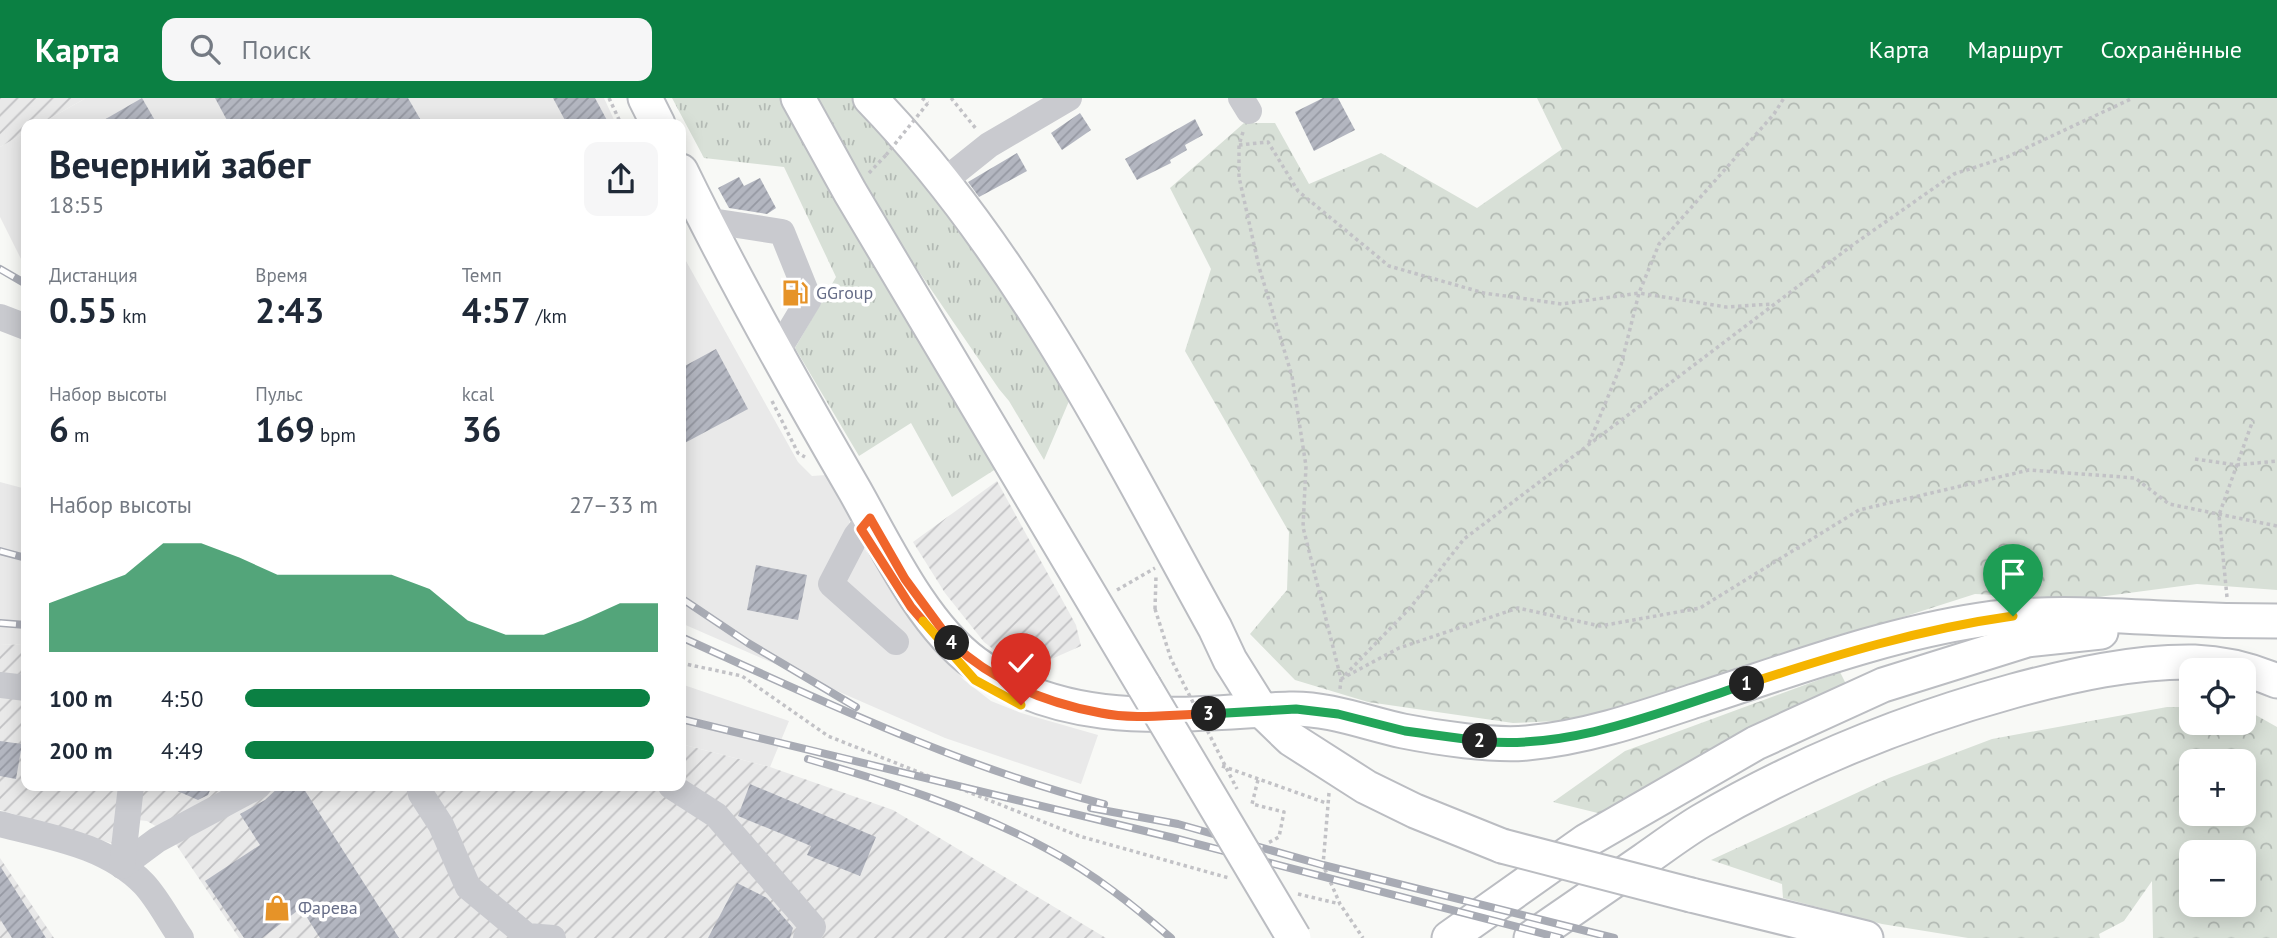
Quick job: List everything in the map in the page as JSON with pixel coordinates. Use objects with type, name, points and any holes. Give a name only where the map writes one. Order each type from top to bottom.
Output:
[{"type":"main road","points":[[645,98],[656,119]]},
{"type":"main road","points":[[798,98],[850,192],[1294,938]]},
{"type":"main road","points":[[870,98],[944,181],[997,254],[1081,387],[1215,628],[1230,660],[1262,711],[1292,739],[1366,787],[1415,811],[1502,846],[1867,938]]},
{"type":"main road","points":[[686,181],[776,354],[905,579],[952,644],[973,662],[1010,684],[1053,701],[1102,713],[1135,715],[1296,709],[1338,714],[1405,731],[1503,744],[1527,743],[1599,730],[1850,650],[1976,621],[2058,614],[2277,621]]},
{"type":"main road","points":[[1449,938],[1587,841],[1755,743],[1882,685],[2027,640],[2220,621]]},
{"type":"main road","points":[[1531,938],[1700,822],[1839,752],[1908,724],[1980,700],[2054,680],[2152,663],[2219,664],[2277,681]]},
{"type":"street","points":[[944,181],[989,145],[1069,98]]},
{"type":"street","points":[[705,220],[782,232],[809,299],[776,354]]},
{"type":"street","points":[[0,317],[21,325]]},
{"type":"street","points":[[870,518],[856,536],[831,584],[896,642]]},
{"type":"street","points":[[0,685],[21,687]]},
{"type":"street","points":[[122,866],[130,791]]},
{"type":"street","points":[[122,866],[157,839],[248,791]]},
{"type":"street","points":[[420,791],[441,825],[468,887],[527,936],[553,938]]},
{"type":"street","points":[[679,791],[716,815],[813,928],[806,938]]},
{"type":"street","points":[[0,824],[92,849],[122,866],[144,885],[181,938]]},
{"type":"path","points":[[609,98],[619,119]]},
{"type":"path","points":[[886,155],[928,103],[922,98]]},
{"type":"path","points":[[951,98],[989,145]]},
{"type":"path","points":[[1589,443],[1621,365],[1639,293],[1659,244],[1774,114],[1784,98]]},
{"type":"path","points":[[1341,679],[1410,608],[1464,539],[1774,304],[1954,174],[2007,158],[2133,98]]},
{"type":"path","points":[[1245,105],[1239,145],[1239,177],[1259,267],[1292,376],[1306,467],[1303,527],[1341,679]]},
{"type":"path","points":[[1239,145],[1268,142],[1298,191],[1389,266],[1484,293],[1562,304],[1639,293],[1726,307],[1774,304]]},
{"type":"path","points":[[767,392],[798,453],[810,460]]},
{"type":"path","points":[[2220,621],[2220,515],[2253,420]]},
{"type":"path","points":[[2195,459],[2236,465],[2277,461]]},
{"type":"path","points":[[1341,679],[1399,648],[1518,608],[1600,626],[1700,608],[1859,510],[2029,470],[2135,478],[2168,504],[2277,526]]},
{"type":"path","points":[[1117,591],[1157,567],[1155,609],[1171,659],[1242,799]]},
{"type":"path","points":[[686,664],[742,676],[828,736],[1079,836],[1179,866],[1247,858],[1279,837],[1284,812],[1252,804],[1258,780]]},
{"type":"path","points":[[1219,765],[1326,803]]},
{"type":"path","points":[[1324,837],[1323,865],[1340,904],[1363,938]]},
{"type":"path","points":[[1286,891],[1340,904]]},
{"type":"shaded area","points":[[0,98],[86,98],[49,119],[21,119],[21,135],[0,147]]},
{"type":"shaded area","points":[[86,98],[604,98],[614,119],[49,119]]},
{"type":"shaded area","points":[[21,135],[21,259],[0,217],[0,147]]},
{"type":"shaded area","points":[[686,261],[798,462],[812,476],[826,475],[851,518],[848,526],[939,652],[964,680],[991,701],[1021,713],[1098,735],[1081,784],[945,738],[686,625]]},
{"type":"shaded area","points":[[997,481],[1076,625],[1081,646],[1022,672],[984,642],[945,593],[913,542]]},
{"type":"shaded area","points":[[0,482],[21,488],[21,645],[0,644]]},
{"type":"shaded area","points":[[0,644],[21,645],[21,791],[686,791],[686,745],[770,767],[893,810],[1106,938],[239,938],[169,834],[147,821],[127,819],[114,844],[0,810]]},
{"type":"shaded area","points":[[686,686],[789,721],[770,767],[686,745]]},
{"type":"shaded area","points":[[0,858],[54,938],[0,938]]},
{"type":"green space","points":[[672,98],[791,98],[1002,465],[952,497],[911,423],[859,456],[795,348],[836,277],[784,167],[704,158],[686,124],[686,119],[683,119]]},
{"type":"green space","points":[[818,98],[854,98],[904,149],[1008,291],[1072,394],[1044,460],[1009,401],[898,241]]},
{"type":"green space","points":[[1537,98],[2277,98],[2277,590],[2197,584],[2083,599],[1975,594],[1581,720],[1513,723],[1368,702],[1295,680],[1250,634],[1287,590],[1289,532],[1185,351],[1211,269],[1170,188],[1244,123],[1275,123],[1309,184],[1381,153],[1477,208],[1562,149]]},
{"type":"green space","points":[[1840,672],[1851,694],[1614,817],[1553,802],[1625,751]]},
{"type":"green space","points":[[2167,707],[2179,707],[2179,735],[2256,735],[2256,715],[2277,727],[2277,938],[2153,938],[2152,881],[2124,921],[2099,934],[2100,938],[1968,938],[1882,924],[1783,898],[1782,884],[1711,860],[1889,778],[1992,739]]},
{"type":"building","points":[[142,98],[154,119],[106,119]]},
{"type":"building","points":[[215,98],[408,98],[420,119],[226,119]]},
{"type":"building","points":[[553,98],[595,98],[606,119],[564,119]]},
{"type":"building","points":[[1323,98],[1338,98],[1355,130],[1314,151],[1295,112]]},
{"type":"building","points":[[1080,113],[1091,130],[1062,150],[1051,133]]},
{"type":"building","points":[[1195,119],[1203,135],[1185,145],[1187,150],[1170,160],[1171,163],[1137,180],[1125,159]]},
{"type":"building","points":[[1017,153],[1027,171],[979,197],[968,182]]},
{"type":"building","points":[[739,177],[744,186],[760,178],[776,208],[767,214],[729,208],[718,188]]},
{"type":"building","points":[[716,349],[748,409],[686,442],[686,365]]},
{"type":"building","points":[[756,565],[807,575],[798,620],[747,610]]},
{"type":"building","points":[[0,741],[21,744],[16,779],[0,776]]},
{"type":"building","points":[[750,784],[876,837],[860,876],[807,855],[811,846],[738,816]]},
{"type":"building","points":[[177,791],[210,791],[198,800]]},
{"type":"building","points":[[275,791],[305,791],[399,938],[320,938],[301,908],[262,938],[244,938],[205,881],[260,845],[240,814],[265,800]]},
{"type":"building","points":[[0,866],[46,938],[12,938],[0,919]]},
{"type":"building","points":[[737,883],[767,898],[793,928],[790,938],[708,938]]},
{"type":"railway","points":[[0,269],[21,281]]},
{"type":"railway","points":[[0,551],[21,557]]},
{"type":"railway","points":[[686,601],[748,643],[856,707]]},
{"type":"railway","points":[[0,623],[21,625]]},
{"type":"railway","points":[[686,639],[942,751],[995,771],[1104,804]]},
{"type":"railway","points":[[686,720],[1174,838],[1560,938]]},
{"type":"railway","points":[[808,759],[931,798],[1020,835],[1066,859],[1097,880],[1171,938]]},
{"type":"railway","points":[[1091,808],[1178,824],[1323,865],[1614,938]]},
{"type":"place","name":"GGroup","points":[[795,293]]},
{"type":"place","name":"Фарева","points":[[277,908]]},
{"type":"route","points":[[1021,705],[975,680],[911,607],[861,529],[870,518],[905,579],[934,621],[952,644],[973,662],[994,676],[1031,693],[1102,713],[1135,715],[1296,709],[1338,714],[1405,731],[1503,744],[1527,743],[1599,730],[1850,650],[1932,629],[2013,616]]}]
